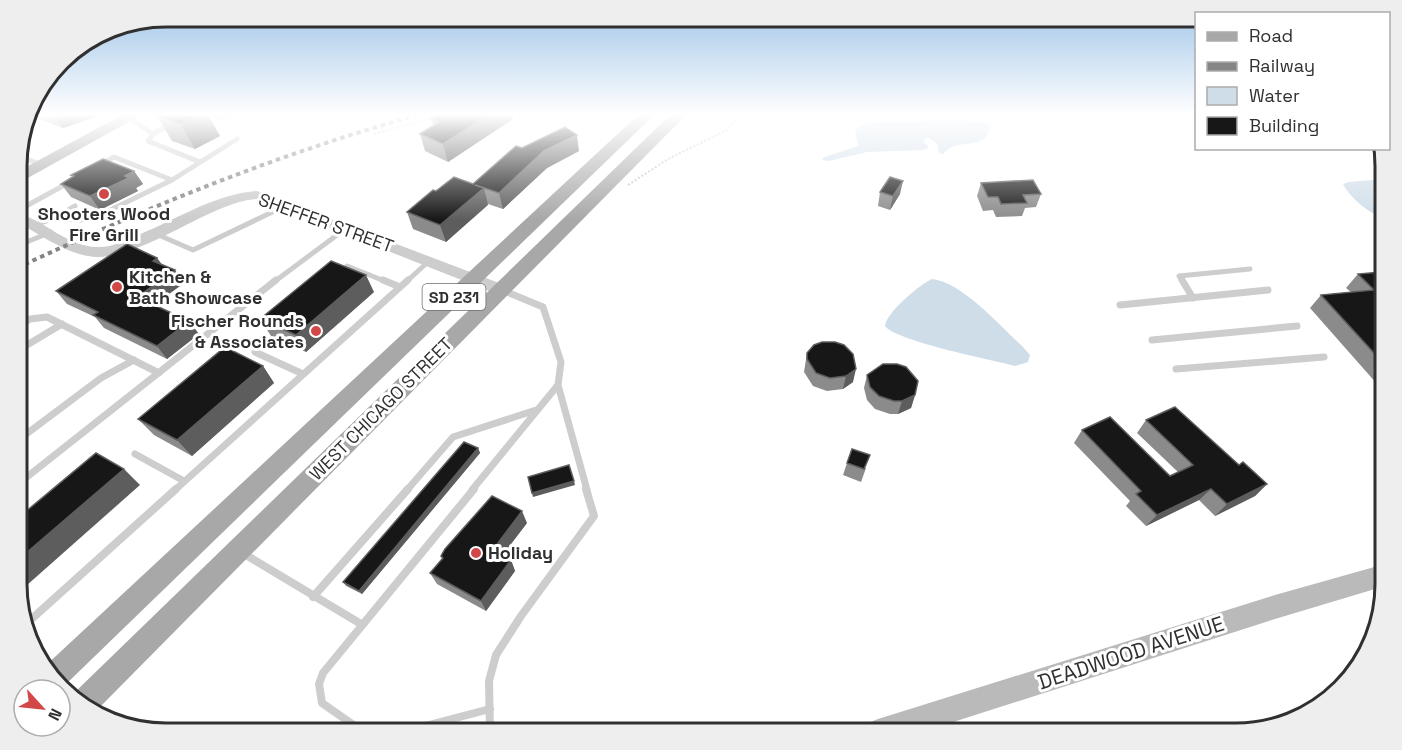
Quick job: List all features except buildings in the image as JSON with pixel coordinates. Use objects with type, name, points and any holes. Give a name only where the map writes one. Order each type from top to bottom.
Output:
[{"type":"main road","points":[[27,173],[69,150]]},
{"type":"main road","name":"WEST CHICAGO STREET","points":[[59,672],[609,150]]},
{"type":"main road","name":"WEST CHICAGO STREET","points":[[88,699],[243,553],[435,354],[642,150]]},
{"type":"main road","points":[[391,399],[427,350],[474,304],[478,294],[478,285],[474,278]]},
{"type":"main road","points":[[98,705],[243,553],[377,424],[435,354]]},
{"type":"main road","name":"DEADWOOD AVENUE","points":[[910,723],[1275,607],[1375,578]]},
{"type":"street","name":"SHEFFER STREET","points":[[27,221],[87,249],[100,252],[241,196],[258,195],[502,290]]},
{"type":"lane","points":[[170,150],[200,162]]},
{"type":"lane","points":[[55,218],[80,220],[100,215],[171,180],[219,150]]},
{"type":"lane","points":[[94,168],[114,157],[171,180]]},
{"type":"lane","points":[[27,159],[42,165]]},
{"type":"lane","points":[[27,205],[75,179]]},
{"type":"lane","points":[[35,225],[55,218],[75,206]]},
{"type":"lane","points":[[153,232],[194,249],[285,206]]},
{"type":"lane","points":[[27,477],[345,229]]},
{"type":"lane","points":[[27,242],[51,232]]},
{"type":"lane","points":[[32,619],[429,261]]},
{"type":"lane","points":[[347,266],[400,287]]},
{"type":"lane","points":[[1193,298],[1179,276],[1250,269]]},
{"type":"lane","points":[[490,723],[489,681],[496,655],[521,616],[594,516],[558,385],[561,362],[543,307],[502,290]]},
{"type":"lane","points":[[1120,305],[1268,290]]},
{"type":"lane","points":[[27,322],[41,316],[47,316],[159,372]]},
{"type":"lane","points":[[27,345],[62,324]]},
{"type":"lane","points":[[1152,340],[1297,326]]},
{"type":"lane","points":[[255,352],[303,374]]},
{"type":"lane","points":[[1176,369],[1324,357]]},
{"type":"lane","points":[[27,434],[101,378],[135,360]]},
{"type":"lane","points":[[349,723],[322,704],[319,694],[323,673],[558,385]]},
{"type":"lane","points":[[313,597],[453,437],[536,410]]},
{"type":"lane","points":[[135,454],[184,481]]},
{"type":"lane","points":[[243,553],[361,624]]},
{"type":"lane","points":[[436,723],[490,709]]},
{"type":"path","points":[[620,189],[686,150]]},
{"type":"water","points":[[846,150],[923,150],[867,152],[829,161],[822,160],[824,157]]},
{"type":"water","points":[[938,150],[948,150],[943,154],[939,153]]},
{"type":"water","points":[[1375,180],[1375,214],[1350,194],[1343,184]]},
{"type":"water","points":[[932,279],[956,288],[980,306],[1030,355],[1028,362],[1015,366],[959,353],[921,343],[885,326],[891,314],[904,300]]},
{"type":"railway","points":[[27,264],[164,203],[306,150]]},
{"type":"place","name":"Shooters Wood Fire Grill","points":[[104,194]]},
{"type":"place","name":"Kitchen & Bath Showcase","points":[[117,287]]},
{"type":"place","name":"Fischer Rounds & Associates","points":[[316,331]]},
{"type":"place","name":"Holiday","points":[[476,553]]}]
